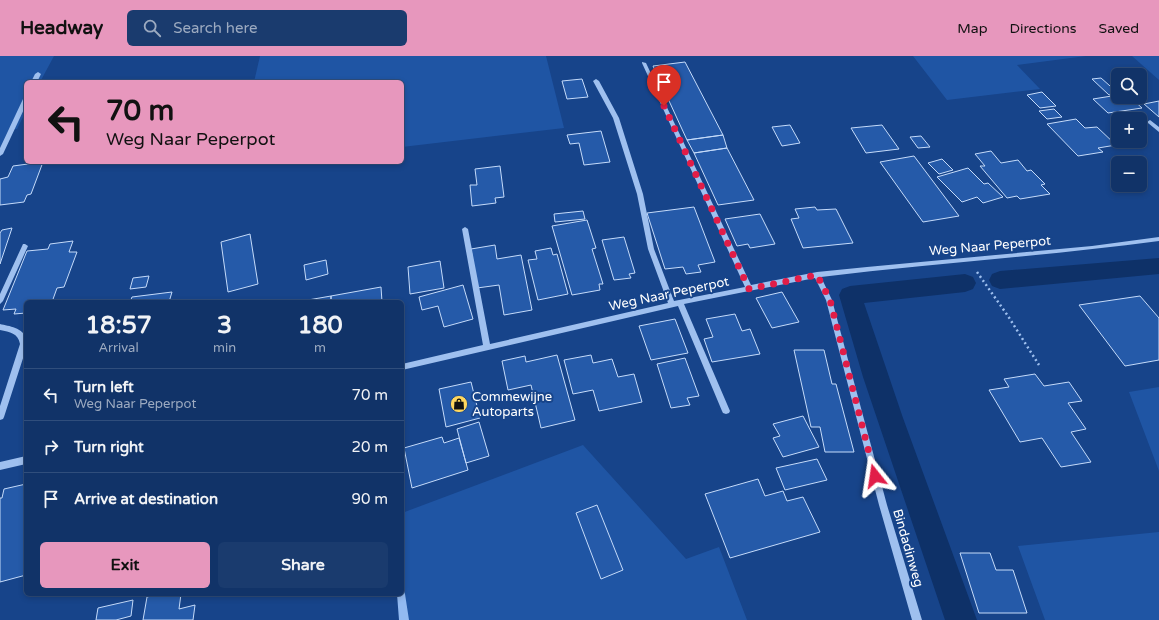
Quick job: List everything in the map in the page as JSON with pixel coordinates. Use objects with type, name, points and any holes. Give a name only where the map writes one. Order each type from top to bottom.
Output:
[{"type":"street","points":[[644,63],[749,289]]},
{"type":"street","points":[[35,80],[38,74]]},
{"type":"street","points":[[596,81],[616,118],[640,194],[651,249],[672,305]]},
{"type":"street","points":[[0,154],[24,103]]},
{"type":"street","points":[[1150,122],[1159,130]]},
{"type":"street","points":[[465,230],[487,348]]},
{"type":"street","name":"Weg Naar Peperpot","points":[[404,367],[680,303],[817,275],[1092,248],[1159,239]]},
{"type":"street","points":[[0,301],[25,246]]},
{"type":"street","name":"Bindadinweg","points":[[817,275],[830,300],[883,505],[916,620]]},
{"type":"street","points":[[680,303],[726,411]]},
{"type":"street","points":[[0,327],[17,331],[23,338],[24,344],[0,417]]},
{"type":"street","points":[[0,466],[24,460]]},
{"type":"path","points":[[968,260],[1008,316],[1039,365]]},
{"type":"shaded area","points":[[0,56],[54,56],[41,80],[24,80],[24,115],[17,129],[9,129],[0,148]]},
{"type":"shaded area","points":[[260,56],[546,56],[564,128],[404,147],[404,80],[254,80]]},
{"type":"shaded area","points":[[913,56],[1086,56],[1017,65],[1040,89],[947,100]]},
{"type":"shaded area","points":[[1132,56],[1159,56],[1159,80],[1147,68]]},
{"type":"shaded area","points":[[1159,387],[1159,471],[1129,392]]},
{"type":"shaded area","points":[[583,445],[686,559],[719,547],[747,620],[404,620],[401,596],[404,596],[404,512]]},
{"type":"shaded area","points":[[1159,532],[1159,620],[1045,620],[1018,546]]},
{"type":"building","points":[[685,62],[723,135],[687,140],[653,66]]},
{"type":"building","points":[[1101,78],[1111,87],[1111,95],[1109,95],[1092,79]]},
{"type":"building","points":[[582,79],[588,97],[567,99],[562,81]]},
{"type":"building","points":[[1042,92],[1056,106],[1040,108],[1027,95]]},
{"type":"building","points":[[1111,96],[1111,104],[1138,104],[1142,108],[1108,113],[1093,99]]},
{"type":"building","points":[[1159,101],[1159,117],[1144,104]]},
{"type":"building","points":[[1054,109],[1062,117],[1047,119],[1039,111]]},
{"type":"building","points":[[1076,119],[1085,128],[1097,127],[1111,140],[1111,146],[1098,148],[1103,152],[1078,156],[1047,124]]},
{"type":"building","points":[[790,125],[800,143],[782,146],[772,127]]},
{"type":"building","points":[[882,125],[899,149],[866,153],[851,128]]},
{"type":"building","points":[[601,131],[610,162],[584,165],[579,143],[570,144],[567,135]]},
{"type":"building","points":[[723,135],[727,148],[694,153],[687,140]]},
{"type":"building","points":[[921,136],[930,147],[918,148],[910,137]]},
{"type":"building","points":[[727,148],[754,200],[718,205],[694,153]]},
{"type":"building","points":[[991,151],[1001,163],[1018,160],[1027,171],[1031,170],[1045,184],[1041,185],[1050,194],[1020,199],[1017,196],[1007,198],[980,166],[985,166],[975,154]]},
{"type":"building","points":[[914,156],[959,216],[923,222],[880,162]]},
{"type":"building","points":[[942,159],[953,170],[939,174],[928,163]]},
{"type":"building","points":[[42,164],[31,194],[27,195],[24,202],[0,205],[0,179],[8,177],[13,166]]},
{"type":"building","points":[[500,166],[504,197],[495,198],[496,203],[472,206],[470,185],[477,185],[475,169]]},
{"type":"building","points":[[968,168],[984,184],[988,183],[1003,197],[983,203],[977,197],[962,202],[937,177]]},
{"type":"building","points":[[694,207],[715,262],[698,265],[701,272],[686,274],[683,267],[665,269],[647,213]]},
{"type":"building","points":[[815,207],[817,210],[836,209],[853,243],[803,248],[791,219],[799,218],[795,209]]},
{"type":"building","points":[[583,211],[585,219],[555,222],[554,214]]},
{"type":"building","points":[[760,214],[775,244],[750,248],[748,244],[737,246],[725,219]]},
{"type":"building","points":[[587,220],[596,248],[592,249],[603,284],[599,284],[600,290],[572,295],[552,226]]},
{"type":"building","points":[[12,228],[0,264],[0,233],[2,230]]},
{"type":"building","points":[[250,234],[258,284],[228,292],[221,242]]},
{"type":"building","points":[[624,237],[635,273],[629,274],[631,278],[614,280],[602,240]]},
{"type":"building","points":[[73,241],[69,252],[77,252],[64,287],[57,288],[53,300],[24,300],[24,313],[14,314],[16,309],[3,310],[27,251],[48,249],[50,244]]},
{"type":"building","points":[[495,245],[497,259],[521,255],[532,310],[504,315],[499,285],[477,288],[471,249]]},
{"type":"building","points":[[551,248],[553,255],[557,254],[568,294],[538,300],[528,260],[537,259],[535,251]]},
{"type":"building","points":[[326,260],[328,274],[306,280],[304,265]]},
{"type":"building","points":[[440,261],[444,288],[410,294],[408,267]]},
{"type":"building","points":[[149,276],[146,287],[130,289],[133,278]]},
{"type":"building","points":[[463,285],[473,319],[444,327],[438,306],[422,310],[419,297]]},
{"type":"building","points":[[381,287],[382,300],[331,300],[331,296]]},
{"type":"building","points":[[172,292],[170,300],[131,300],[132,297]]},
{"type":"building","points":[[782,292],[799,322],[772,328],[756,298]]},
{"type":"building","points":[[331,296],[331,300],[308,300]]},
{"type":"building","points":[[1140,296],[1159,318],[1159,360],[1125,366],[1079,305]]},
{"type":"building","points":[[735,314],[742,331],[750,329],[760,354],[712,362],[704,339],[713,337],[706,319]]},
{"type":"building","points":[[675,319],[688,353],[651,360],[639,326]]},
{"type":"building","points":[[794,350],[824,350],[832,384],[836,384],[854,452],[825,452],[820,427],[811,427]]},
{"type":"building","points":[[557,355],[575,420],[541,428],[531,385],[508,390],[502,361],[525,356],[526,362]]},
{"type":"building","points":[[591,355],[593,363],[612,359],[618,377],[634,374],[642,402],[599,411],[593,390],[573,394],[564,360]]},
{"type":"building","points":[[685,358],[699,396],[687,398],[690,405],[671,408],[657,364]]},
{"type":"building","points":[[1035,374],[1044,386],[1069,382],[1082,401],[1068,403],[1086,429],[1071,432],[1091,462],[1061,467],[1042,438],[1020,442],[989,390],[1009,387],[1004,379]]},
{"type":"building","name":"Commewijne Autoparts","points":[[471,382],[480,418],[446,427],[439,389]]},
{"type":"building","points":[[803,416],[819,447],[783,457],[773,438],[780,436],[773,424]]},
{"type":"building","points":[[479,422],[489,456],[466,463],[457,429]]},
{"type":"building","points":[[442,437],[444,443],[459,438],[468,470],[412,488],[404,448]]},
{"type":"building","points":[[817,459],[827,480],[785,490],[776,468]]},
{"type":"building","points":[[758,479],[765,496],[783,491],[787,501],[803,497],[820,532],[730,558],[705,494]]},
{"type":"building","points":[[24,484],[24,576],[0,582],[0,498],[2,498],[4,489]]},
{"type":"building","points":[[597,505],[623,570],[601,579],[576,513]]},
{"type":"building","points":[[960,553],[990,553],[996,570],[1013,570],[1027,613],[979,613]]},
{"type":"building","points":[[181,596],[179,609],[195,605],[193,620],[143,620],[147,597]]},
{"type":"building","points":[[133,600],[131,616],[116,620],[96,620],[98,608]]},
{"type":"waterway","points":[[1000,280],[1159,266]]},
{"type":"waterway","points":[[961,620],[890,418],[862,336],[850,295],[965,283]]},
{"type":"waterway","points":[[401,596],[404,620]]},
{"type":"place","name":"Commewijne Autoparts","points":[[459,404]]},
{"type":"route","points":[[664,106],[749,289],[817,275],[830,300],[875,476]]}]
